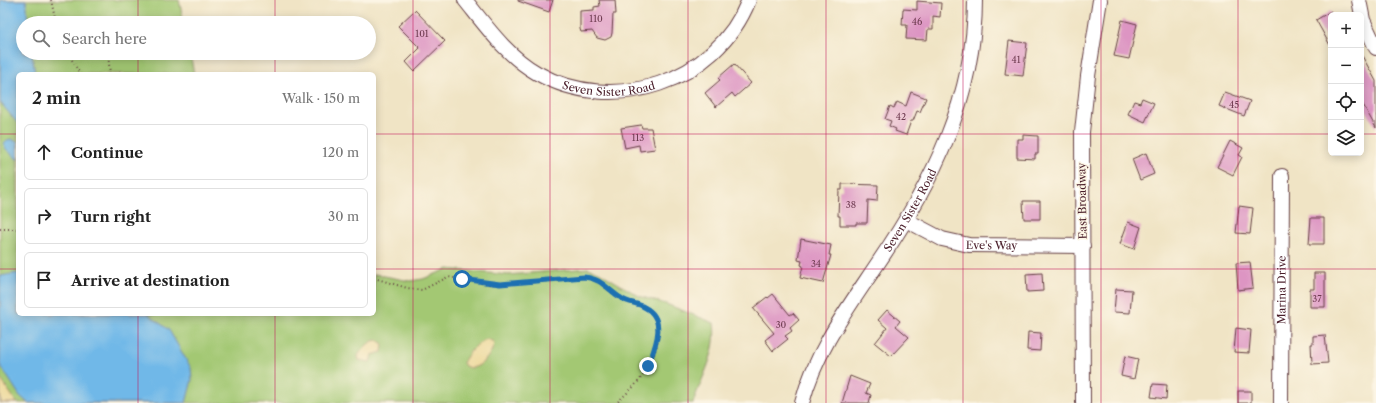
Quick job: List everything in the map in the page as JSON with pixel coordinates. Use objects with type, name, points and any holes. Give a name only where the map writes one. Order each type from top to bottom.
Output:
[{"type":"street","name":"Seven Sister Road","points":[[465,0],[504,46],[525,65],[559,83],[584,90],[609,92],[635,91],[654,86],[672,80],[694,67],[714,51],[727,37],[739,22],[749,0]]},
{"type":"street","name":"Seven Sister Road","points":[[802,403],[815,366],[836,325],[906,220],[935,168],[959,107],[967,76],[972,44],[975,0]]},
{"type":"street","name":"East Broadway","points":[[1083,403],[1084,246],[1082,132],[1088,76],[1100,0]]},
{"type":"street","points":[[1359,0],[1363,20],[1376,48]]},
{"type":"street","name":"Marina Drive","points":[[1281,403],[1282,176]]},
{"type":"street","name":"Eve's Way","points":[[906,220],[942,239],[964,244],[1084,246]]},
{"type":"path","points":[[51,0],[54,16]]},
{"type":"path","points":[[72,60],[79,72]]},
{"type":"path","points":[[109,60],[110,72]]},
{"type":"path","points":[[0,229],[16,229]]},
{"type":"path","points":[[376,279],[407,288],[422,290],[448,277],[490,284],[584,277],[597,280],[620,298],[648,309],[656,319],[658,333],[656,344],[648,366],[637,384],[617,403]]},
{"type":"green space","points":[[0,0],[179,0],[182,16],[16,16],[16,60],[191,60],[194,72],[16,72],[16,316],[376,316],[376,274],[410,281],[423,279],[448,269],[508,275],[588,268],[599,272],[639,296],[666,304],[714,323],[714,344],[693,403],[0,403]]},
{"type":"sand","points":[[487,339],[494,342],[488,357],[475,367],[470,368],[465,366],[463,363],[470,352]]},
{"type":"sand","points":[[377,340],[383,344],[382,352],[372,355],[370,362],[359,360],[358,356],[364,348],[371,342]]},
{"type":"sand","points":[[0,378],[17,403],[1,403]]},
{"type":"water","points":[[0,0],[26,0],[27,16],[16,16],[16,60],[33,60],[35,72],[16,72],[16,122],[0,102]]},
{"type":"water","points":[[11,139],[16,141],[16,158],[5,148],[4,143]]},
{"type":"water","points":[[16,273],[16,316],[151,316],[169,330],[191,368],[192,380],[186,403],[28,403],[20,396],[0,365],[0,276]]},
{"type":"building","points":[[518,0],[553,0],[549,12]]},
{"type":"building","points":[[599,0],[615,0],[616,14],[613,14],[611,37],[605,40],[597,38],[592,31],[581,32],[580,29],[580,11],[594,10],[594,7],[600,6]]},
{"type":"building","points":[[917,1],[941,3],[940,17],[933,16],[933,29],[928,29],[927,40],[906,39],[907,25],[902,25],[903,9],[917,10]]},
{"type":"building","points":[[415,10],[445,41],[414,71],[406,62],[420,48],[398,26]]},
{"type":"building","points":[[1328,13],[1328,42],[1316,20]]},
{"type":"building","points":[[1122,20],[1137,24],[1129,59],[1114,56]]},
{"type":"building","points":[[1009,41],[1027,43],[1023,76],[1005,74]]},
{"type":"building","points":[[1364,59],[1376,81],[1376,128],[1364,106]]},
{"type":"building","points":[[734,64],[751,83],[735,97],[732,93],[716,107],[705,93],[720,80],[718,78]]},
{"type":"building","points":[[911,92],[926,98],[920,112],[917,111],[913,121],[911,121],[906,135],[895,131],[896,129],[889,126],[891,121],[885,119],[890,106],[894,108],[897,102],[906,106]]},
{"type":"building","points":[[1225,92],[1250,101],[1244,116],[1219,106]]},
{"type":"building","points":[[1142,98],[1154,103],[1145,122],[1128,114],[1134,101],[1140,103]]},
{"type":"building","points":[[641,125],[642,128],[651,128],[655,149],[640,151],[639,145],[625,148],[621,128]]},
{"type":"building","points":[[1023,135],[1038,136],[1038,154],[1035,154],[1035,159],[1017,158],[1017,139],[1023,139]]},
{"type":"building","points":[[1230,141],[1243,148],[1239,155],[1242,157],[1233,175],[1217,167]]},
{"type":"building","points":[[1146,153],[1154,174],[1140,180],[1132,159]]},
{"type":"building","points":[[842,184],[878,185],[877,201],[868,200],[867,223],[840,225],[840,216],[838,216],[839,190],[842,190]]},
{"type":"building","points":[[1023,201],[1040,201],[1040,219],[1024,219]]},
{"type":"building","points":[[1239,206],[1253,208],[1250,234],[1236,233]]},
{"type":"building","points":[[1311,218],[1324,218],[1324,244],[1309,244]]},
{"type":"building","points":[[1128,222],[1141,227],[1134,249],[1120,244]]},
{"type":"building","points":[[801,239],[831,245],[829,255],[831,255],[823,283],[800,278],[803,266],[801,265],[802,261],[798,260]]},
{"type":"building","points":[[1250,262],[1253,288],[1238,290],[1236,263]]},
{"type":"building","points":[[1042,273],[1043,291],[1027,292],[1026,274]]},
{"type":"building","points":[[1314,273],[1325,273],[1325,307],[1310,307],[1310,289],[1314,289]]},
{"type":"building","points":[[1116,289],[1132,290],[1130,313],[1114,312]]},
{"type":"building","points":[[773,294],[790,315],[793,313],[799,320],[790,328],[792,331],[785,336],[788,339],[773,351],[765,340],[774,333],[753,308]]},
{"type":"building","points":[[887,310],[900,321],[896,326],[909,337],[891,356],[875,343],[887,328],[878,320]]},
{"type":"building","points":[[1236,328],[1251,330],[1249,353],[1234,352]]},
{"type":"building","points":[[1028,332],[1041,333],[1040,351],[1027,350]]},
{"type":"building","points":[[1325,335],[1328,363],[1312,364],[1311,344],[1313,344],[1313,336]]},
{"type":"building","points":[[1125,356],[1138,359],[1134,379],[1121,376]]},
{"type":"building","points":[[850,376],[870,384],[866,393],[871,395],[869,403],[842,403]]},
{"type":"building","points":[[1153,384],[1167,385],[1166,399],[1151,397]]},
{"type":"building","points":[[1238,391],[1251,391],[1251,403],[1238,403]]},
{"type":"route","points":[[462,279],[490,284],[512,284],[584,277],[590,277],[597,280],[603,283],[620,298],[648,309],[656,319],[658,333],[656,344],[648,366]]}]
